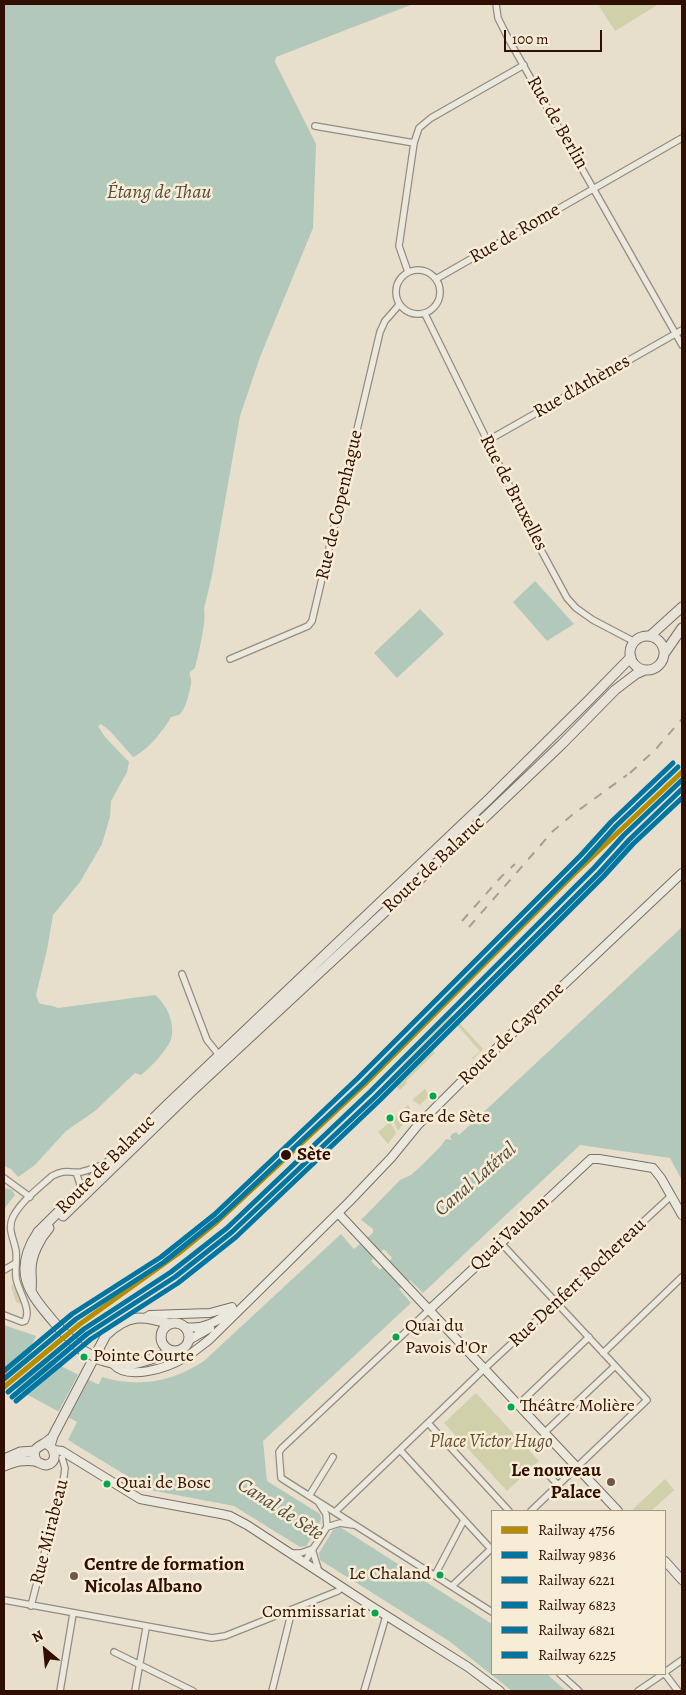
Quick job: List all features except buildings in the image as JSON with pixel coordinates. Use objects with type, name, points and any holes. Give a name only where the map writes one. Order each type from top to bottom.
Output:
[{"type":"main road","points":[[682,607],[650,636],[642,637],[635,642],[631,649],[630,657],[637,667],[645,670],[653,669],[660,665],[664,654],[682,628]]},
{"type":"main road","points":[[650,636],[660,642],[664,654]]},
{"type":"main road","name":"Route de Balaruc","points":[[31,1290],[31,1269],[38,1245],[47,1231],[92,1184],[488,799],[630,657]]},
{"type":"main road","name":"Route de Balaruc","points":[[173,1352],[132,1365],[113,1364],[82,1350],[59,1328],[38,1303],[26,1282],[24,1273],[25,1260],[38,1232],[79,1191],[92,1184],[108,1163],[417,882],[616,690],[636,674],[645,670]]},
{"type":"main road","name":"Route de Cayenne","points":[[303,1248],[392,1158],[431,1111],[682,873]]},
{"type":"main road","name":"Quai Vauban","points":[[429,1310],[580,1168],[593,1159],[652,1167],[672,1196]]},
{"type":"main road","points":[[672,1196],[682,1215]]},
{"type":"main road","points":[[338,1213],[617,1510]]},
{"type":"main road","points":[[4,1466],[22,1460],[46,1464],[53,1451],[55,1431],[106,1335],[119,1324],[126,1320],[145,1318],[170,1324],[178,1323],[186,1327],[209,1325],[230,1312],[296,1250],[303,1248]]},
{"type":"main road","points":[[113,1364],[119,1370],[130,1372],[152,1370],[169,1366],[193,1353],[210,1339],[303,1248]]},
{"type":"main road","points":[[145,1318],[150,1315],[219,1312],[240,1303]]},
{"type":"main road","points":[[145,1318],[168,1350],[173,1352],[183,1349],[189,1340],[230,1318]]},
{"type":"main road","points":[[147,1361],[161,1339],[164,1328],[170,1324]]},
{"type":"main road","points":[[186,1327],[189,1340]]},
{"type":"main road","points":[[37,1462],[34,1457],[34,1451],[38,1446],[71,1456]]},
{"type":"main road","points":[[4,1458],[20,1452],[34,1451]]},
{"type":"main road","points":[[53,1451],[62,1451],[140,1499],[230,1516],[247,1525],[468,1667],[500,1691]]},
{"type":"main road","points":[[666,1562],[682,1580]]},
{"type":"street","name":"Rue de Berlin","points":[[496,4],[498,18],[682,345]]},
{"type":"street","points":[[408,272],[399,246],[414,143],[419,128],[431,118],[524,65]]},
{"type":"street","points":[[315,126],[414,143]]},
{"type":"street","name":"Rue de Rome","points":[[436,279],[682,138]]},
{"type":"street","points":[[415,270],[423,271],[436,279],[439,285],[439,299],[436,306],[425,314],[410,314],[399,305],[395,290],[397,283],[408,272],[415,270]]},
{"type":"street","name":"Rue de Copenhague","points":[[230,660],[308,626],[312,621],[380,332],[385,321],[399,305]]},
{"type":"street","name":"Rue de Bruxelles","points":[[425,314],[560,586],[576,608],[602,625],[635,642]]},
{"type":"street","name":"Rue d'Athènes","points":[[487,441],[682,330]]},
{"type":"street","points":[[182,974],[207,1040],[222,1058]]},
{"type":"street","points":[[4,1315],[22,1322],[27,1317],[28,1312],[18,1288],[16,1252],[7,1229],[18,1209],[52,1176],[64,1171],[80,1173],[108,1163]]},
{"type":"street","points":[[80,1173],[85,1181],[92,1184]]},
{"type":"street","points":[[79,1191],[80,1173]]},
{"type":"street","points":[[4,1178],[30,1197]]},
{"type":"street","name":"Rue Denfert Rochereau","points":[[335,1512],[484,1369],[672,1196]]},
{"type":"street","points":[[501,1243],[647,1400],[558,1485],[538,1508]]},
{"type":"street","points":[[4,1270],[16,1263]]},
{"type":"street","points":[[602,1353],[682,1278]]},
{"type":"street","points":[[429,1310],[282,1448],[279,1452],[281,1478],[358,1525],[491,1611]]},
{"type":"street","points":[[518,1405],[588,1337]]},
{"type":"street","points":[[544,1433],[614,1366]]},
{"type":"street","points":[[428,1423],[508,1510]]},
{"type":"street","points":[[400,1450],[491,1547]]},
{"type":"street","name":"Rue Mirabeau","points":[[31,1606],[64,1476],[65,1468],[53,1451]]},
{"type":"street","points":[[309,1496],[333,1457]]},
{"type":"street","points":[[546,1472],[558,1485]]},
{"type":"street","points":[[318,1502],[326,1514],[327,1527]]},
{"type":"street","points":[[435,1575],[464,1520]]},
{"type":"street","points":[[304,1563],[327,1527],[340,1523],[358,1525]]},
{"type":"street","points":[[290,1553],[301,1553],[312,1549]]},
{"type":"street","points":[[312,1549],[319,1572]]},
{"type":"street","points":[[452,1586],[491,1549]]},
{"type":"street","points":[[4,1600],[146,1628],[212,1638],[225,1636],[292,1610],[338,1591],[342,1587]]},
{"type":"street","points":[[272,1691],[292,1610]]},
{"type":"street","points":[[60,1691],[73,1614]]},
{"type":"street","points":[[364,1691],[386,1616]]},
{"type":"street","points":[[135,1691],[146,1628]]},
{"type":"street","points":[[114,1652],[193,1691]]},
{"type":"street","points":[[666,1672],[682,1660]]},
{"type":"street","points":[[561,1675],[579,1691]]},
{"type":"street","points":[[638,1691],[661,1675]]},
{"type":"street","points":[[666,1675],[678,1691]]},
{"type":"green space","points":[[603,4],[659,4],[615,31],[599,6]]},
{"type":"green space","points":[[451,1014],[483,1049],[471,1059],[480,1051],[453,1021],[427,1044],[435,1053],[406,1081],[407,1083],[400,1090],[389,1079]]},
{"type":"green space","points":[[425,1089],[429,1096],[420,1105],[412,1100]]},
{"type":"green space","points":[[408,1105],[412,1112],[398,1131],[393,1119]]},
{"type":"green space","points":[[390,1122],[396,1133],[388,1144],[378,1132]]},
{"type":"green space","points":[[15,1283],[23,1305],[16,1302],[11,1286]]},
{"type":"green space","name":"Place Victor Hugo","points":[[476,1393],[539,1461],[507,1491],[444,1423]]},
{"type":"green space","points":[[665,1479],[674,1490],[652,1510],[633,1509]]},
{"type":"water","name":"Étang de Thau","points":[[4,4],[413,4],[276,57],[275,62],[316,144],[313,228],[260,357],[240,416],[212,575],[204,609],[202,638],[195,668],[190,672],[191,684],[185,705],[179,715],[171,717],[160,734],[149,745],[133,757],[110,731],[101,724],[98,726],[105,737],[129,762],[127,772],[111,801],[110,817],[102,844],[80,882],[53,915],[36,995],[39,1003],[58,1008],[155,995],[170,1016],[172,1036],[164,1051],[145,1072],[141,1075],[135,1073],[95,1111],[66,1131],[35,1165],[18,1177],[11,1169],[4,1166]]},
{"type":"water","points":[[535,581],[574,624],[547,641],[513,602]]},
{"type":"water","points":[[420,609],[444,634],[397,678],[374,653]]},
{"type":"water","points":[[682,927],[682,1180],[670,1158],[580,1145],[423,1293],[410,1280],[399,1289],[411,1303],[263,1441],[267,1481],[320,1514],[320,1523],[333,1530],[340,1527],[491,1623],[491,1674],[449,1641],[320,1560],[319,1553],[306,1546],[300,1547],[234,1506],[150,1490],[68,1440],[77,1422],[14,1387],[9,1388],[4,1385],[4,1325],[36,1336],[29,1350],[97,1384],[99,1384],[102,1377],[129,1382],[155,1381],[180,1374],[192,1368],[204,1361],[341,1234],[354,1249],[373,1233],[373,1229],[361,1220],[400,1180],[411,1175],[421,1166],[446,1139],[452,1140],[450,1137],[456,1132],[459,1135]],"holes":[[[384,1249],[392,1258],[380,1270],[371,1261]]]},
{"type":"water","points":[[4,1188],[12,1190],[15,1195],[4,1209]]},
{"type":"water","points":[[492,1675],[548,1675],[566,1691],[512,1691]]},
{"type":"pier","points":[[35,1351],[47,1357],[7,1390],[4,1388],[4,1377]]},
{"type":"pier","points":[[79,1373],[89,1379],[68,1419],[57,1414]]},
{"type":"pier","points":[[321,1523],[333,1530],[319,1553],[306,1546]]},
{"type":"railway","points":[[630,773],[655,750],[682,719]]},
{"type":"railway","points":[[469,927],[553,831],[627,775]]},
{"type":"railway","points":[[462,921],[515,864]]},
{"type":"rail line","name":"6821","points":[[4,1371],[72,1314],[161,1257],[215,1214],[358,1078],[581,855],[611,822],[673,763]]},
{"type":"rail line","name":"6221","points":[[4,1379],[76,1319],[164,1262],[219,1218],[363,1083],[585,860],[616,826],[678,767]]},
{"type":"rail line","name":"4756","points":[[4,1387],[80,1324],[179,1253],[217,1222],[365,1084],[573,875],[682,772]]},
{"type":"rail line","name":"9836","points":[[8,1392],[84,1329],[171,1272],[227,1228],[371,1091],[594,868],[624,835],[682,780]]},
{"type":"rail line","name":"6823","points":[[12,1397],[87,1334],[175,1277],[232,1232],[376,1096],[599,873],[629,840],[682,789]]},
{"type":"rail line","name":"6225","points":[[16,1401],[91,1339],[178,1283],[236,1237],[380,1100],[603,877],[633,844],[682,798]]},
{"type":"place","name":"Gare de Sète","points":[[390,1118]]},
{"type":"place","name":"Sète","points":[[286,1155]]},
{"type":"place","name":"Quai du Pavois d'Or","points":[[396,1337]]},
{"type":"place","name":"Pointe Courte","points":[[84,1357]]},
{"type":"place","name":"Théâtre Molière","points":[[511,1407]]},
{"type":"place","name":"Le nouveau Palace","points":[[611,1482]]},
{"type":"place","name":"Quai de Bosc","points":[[107,1484]]},
{"type":"place","name":"Le Chaland","points":[[440,1575]]},
{"type":"place","name":"Centre de formation Nicolas Albano","points":[[74,1576]]},
{"type":"place","name":"Commissariat","points":[[375,1613]]},
{"type":"water label","name":"Canal Latéral","points":[[476,1180]]},
{"type":"water label","name":"Canal de Sète","points":[[280,1510]]}]
